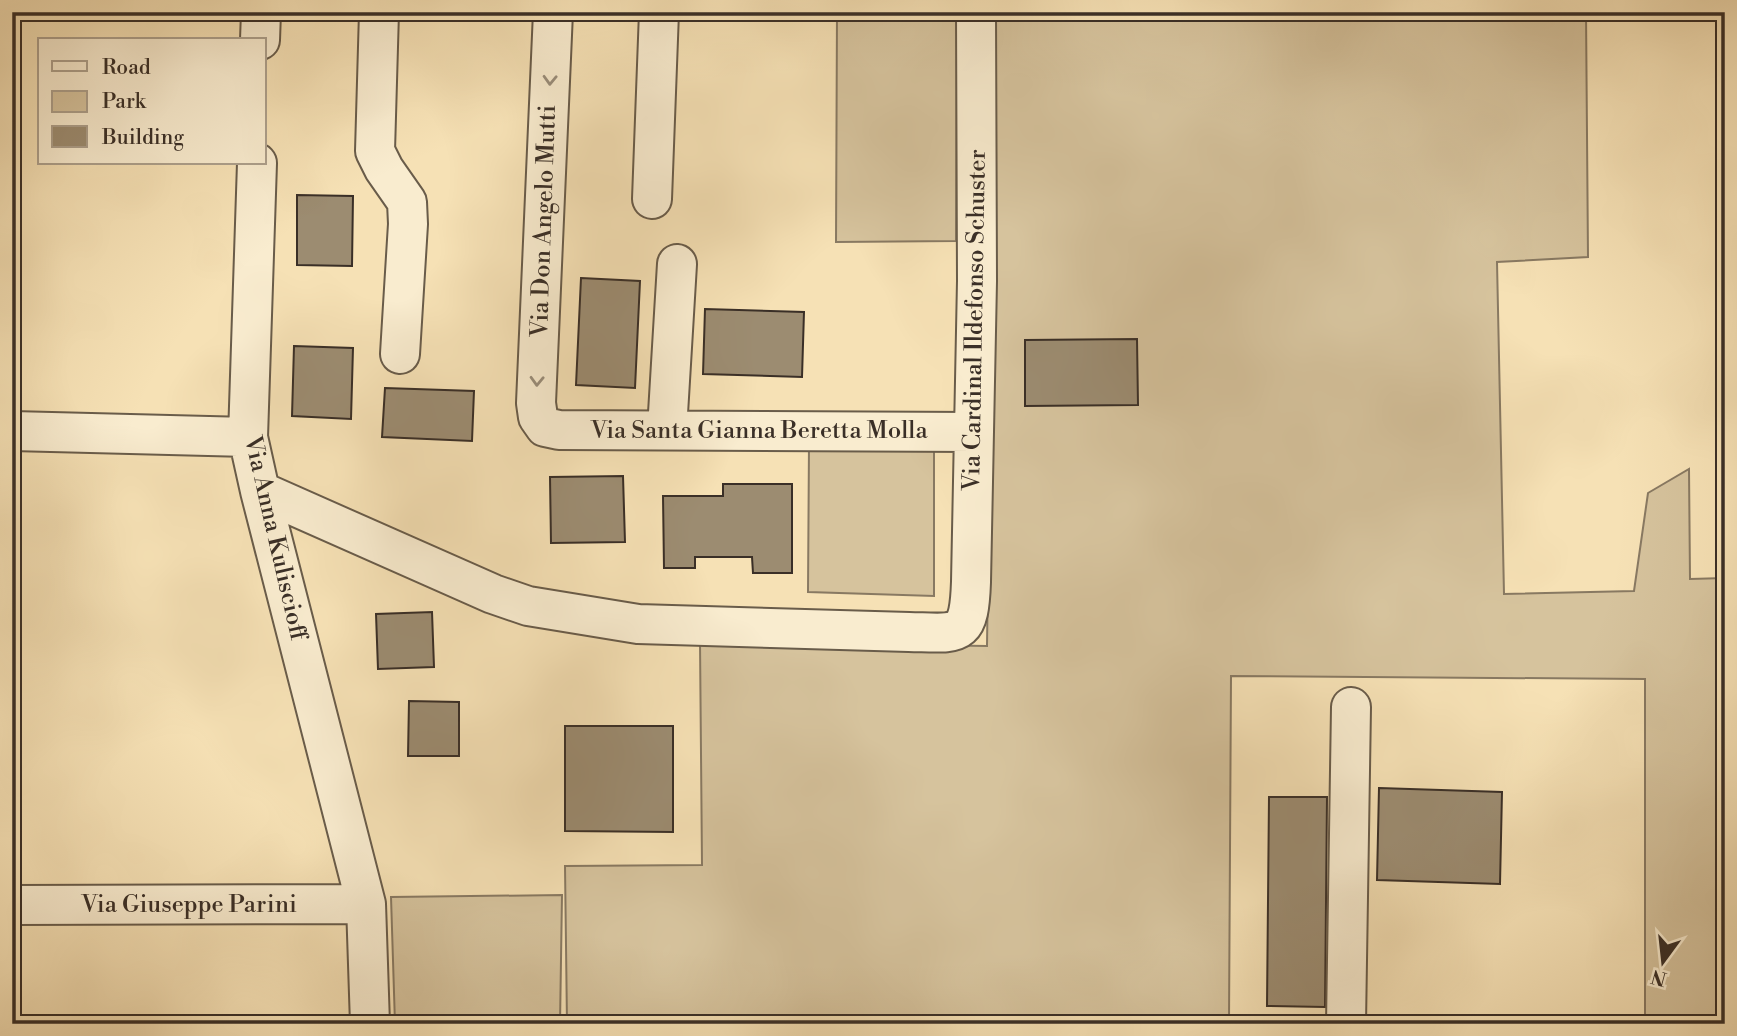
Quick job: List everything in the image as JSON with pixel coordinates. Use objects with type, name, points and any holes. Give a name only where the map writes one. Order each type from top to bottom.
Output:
[{"type":"street","points":[[260,38],[261,12]]},
{"type":"street","points":[[379,12],[375,151],[407,202],[400,354]]},
{"type":"street","name":"Via Don Angelo Mutti","points":[[545,427],[538,417],[536,403],[553,12]]},
{"type":"street","points":[[652,199],[659,12]]},
{"type":"street","name":"Via Cardinal Ildefonso Schuster","points":[[260,491],[493,594],[528,606],[638,624],[948,633],[963,626],[970,610],[974,432],[977,281],[976,12]]},
{"type":"street","name":"Via Anna Kuliscioff","points":[[257,164],[248,437],[366,904],[370,1024]]},
{"type":"street","points":[[667,430],[677,264]]},
{"type":"street","name":"Via Santa Gianna Beretta Molla","points":[[545,427],[558,430],[974,432]]},
{"type":"street","points":[[12,431],[248,437]]},
{"type":"street","points":[[1346,1024],[1351,707]]},
{"type":"street","name":"Via Giuseppe Parini","points":[[12,905],[366,904]]},
{"type":"green space","points":[[837,12],[957,12],[956,241],[836,242]]},
{"type":"green space","points":[[996,12],[1586,12],[1588,257],[1497,262],[1504,594],[1634,591],[1648,493],[1689,469],[1690,579],[1725,578],[1725,1024],[1645,1024],[1645,679],[1231,676],[1229,1024],[567,1024],[565,866],[702,865],[700,642],[987,646]]},
{"type":"green space","points":[[809,444],[934,445],[934,596],[808,592]]},
{"type":"green space","points":[[562,895],[560,1024],[395,1024],[391,897]]},
{"type":"building","points":[[297,195],[353,196],[352,266],[297,265]]},
{"type":"building","points":[[581,278],[640,281],[635,388],[576,385]]},
{"type":"building","points":[[705,309],[804,312],[802,377],[703,374]]},
{"type":"building","points":[[1137,339],[1138,405],[1025,406],[1025,340]]},
{"type":"building","points":[[294,346],[353,348],[351,419],[292,416]]},
{"type":"building","points":[[385,388],[474,391],[472,441],[382,437]]},
{"type":"building","points":[[623,476],[625,542],[551,543],[550,477]]},
{"type":"building","points":[[723,484],[792,484],[792,573],[753,573],[752,557],[695,557],[695,568],[664,568],[663,496],[723,496]]},
{"type":"building","points":[[432,612],[434,667],[378,669],[376,614]]},
{"type":"building","points":[[409,701],[459,702],[459,756],[408,756]]},
{"type":"building","points":[[565,726],[673,726],[673,832],[565,831]]},
{"type":"building","points":[[1379,788],[1502,792],[1500,884],[1377,880]]},
{"type":"building","points":[[1269,797],[1327,797],[1325,1007],[1267,1006]]}]
